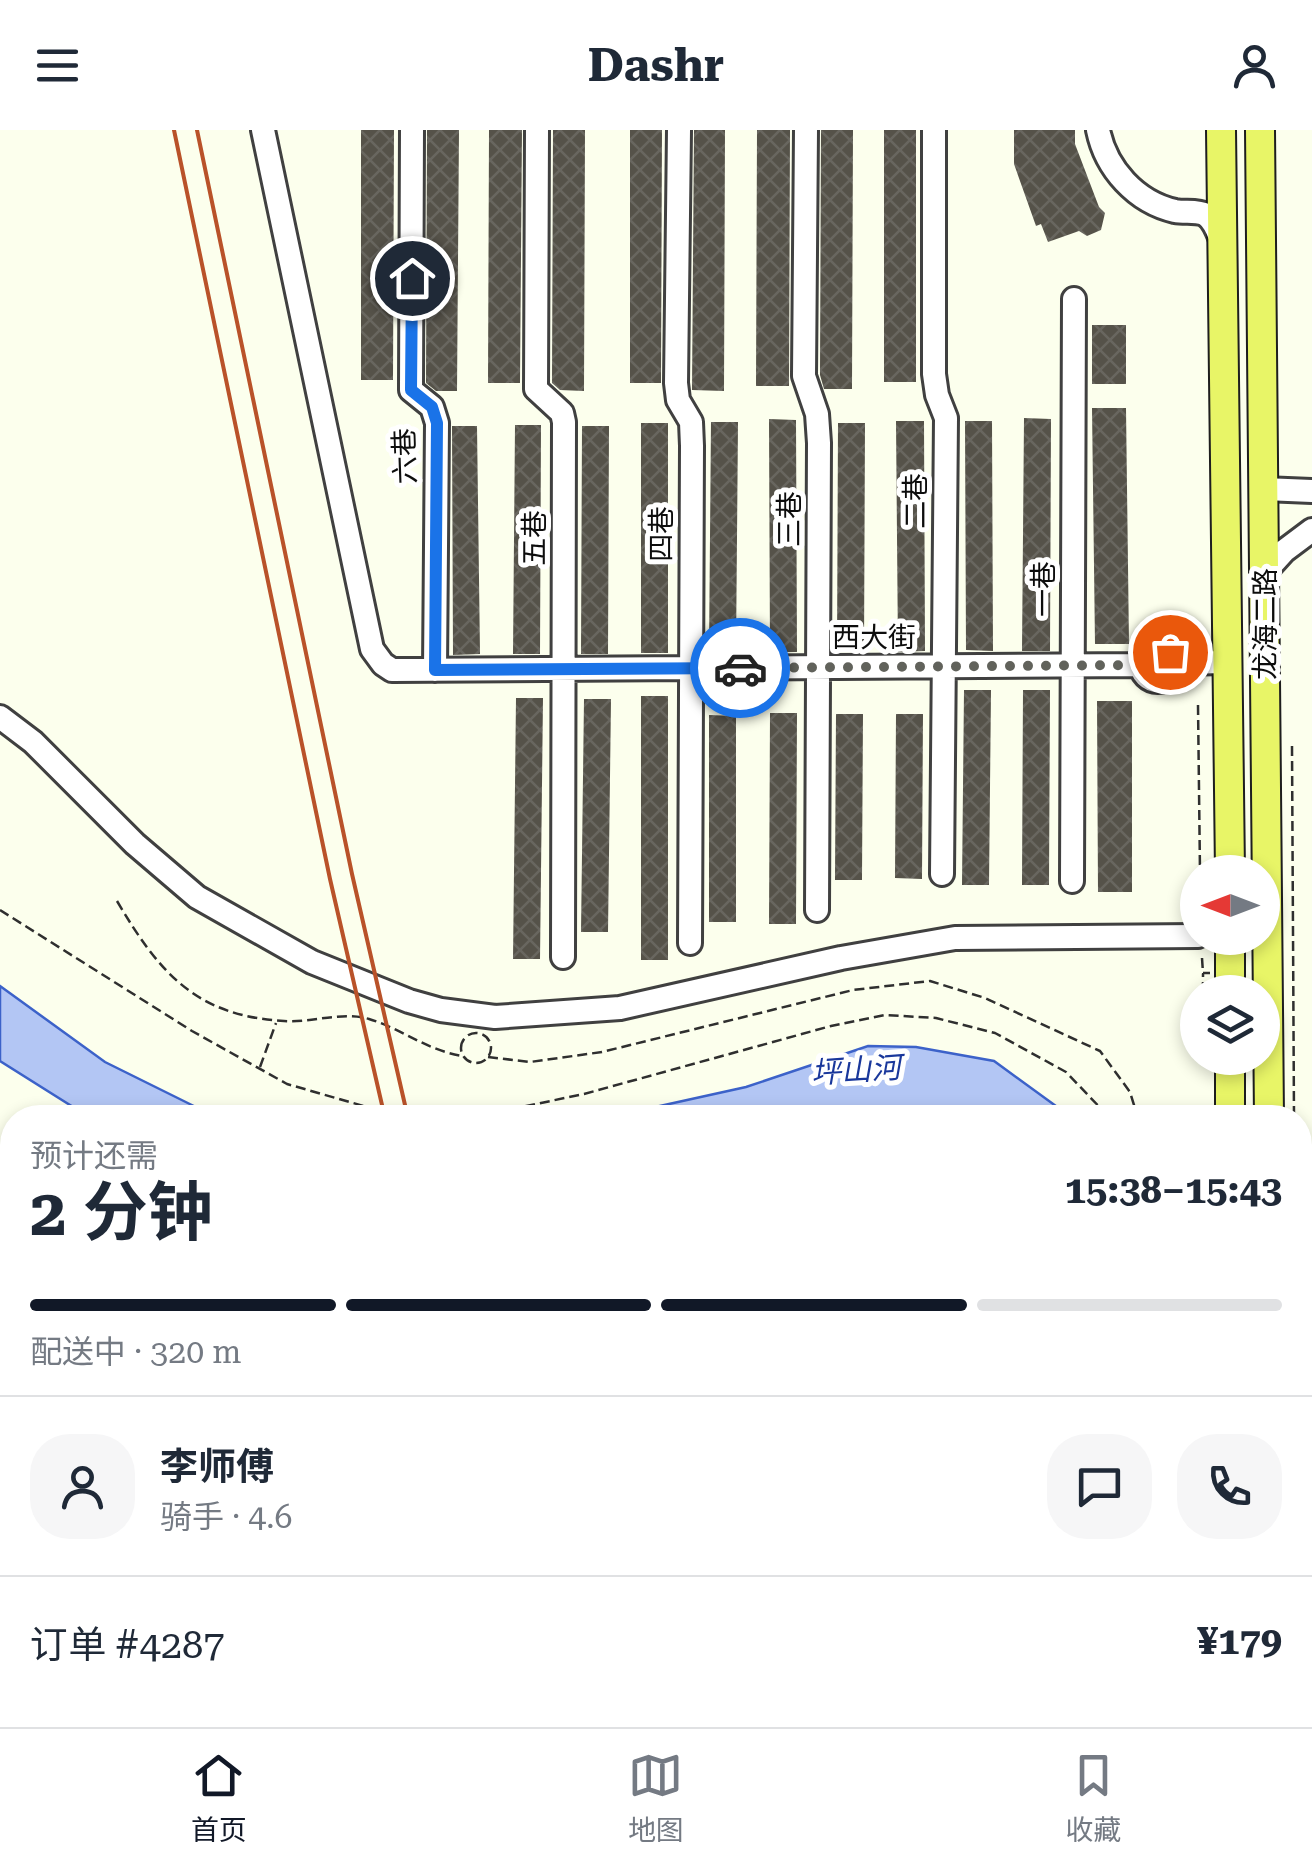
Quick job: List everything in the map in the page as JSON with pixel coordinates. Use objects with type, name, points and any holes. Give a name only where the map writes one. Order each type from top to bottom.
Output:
[{"type":"main road","name":"龙海二路","points":[[1220,130],[1230,855]]},
{"type":"main road","name":"龙海二路","points":[[1260,130],[1265,855]]},
{"type":"main road","name":"龙海二路","points":[[1265,955],[1268,1105]]},
{"type":"main road","points":[[1230,1075],[1230,1105]]},
{"type":"street","name":"西大街","points":[[263,130],[372,649],[392,670],[1141,665],[1149,650],[1160,647],[1170,652],[1175,663],[1227,662]]},
{"type":"street","name":"六巷","points":[[412,130],[411,390],[432,407],[437,423],[431,670]]},
{"type":"street","name":"五巷","points":[[537,130],[536,390],[562,413],[564,422],[564,957]]},
{"type":"street","name":"四巷","points":[[679,130],[676,383],[691,434],[690,943]]},
{"type":"street","name":"三巷","points":[[806,130],[804,376],[817,414],[819,444],[817,910]]},
{"type":"street","name":"二巷","points":[[934,130],[934,374],[936,395],[946,418],[942,874]]},
{"type":"street","points":[[1098,130],[1110,164],[1130,187],[1160,206],[1205,214],[1222,244]]},
{"type":"street","name":"一巷","points":[[1072,880],[1074,298]]},
{"type":"street","points":[[1264,489],[1312,491]]},
{"type":"street","points":[[1264,573],[1284,551],[1312,530]]},
{"type":"street","points":[[0,717],[33,742],[135,844],[196,897],[312,962],[408,1001],[441,1010],[494,1017],[620,1008],[841,958],[955,938],[1180,946]]},
{"type":"path","points":[[1198,706],[1200,855]]},
{"type":"path","points":[[1292,746],[1294,1105]]},
{"type":"path","points":[[117,901],[146,949],[181,986],[224,1011],[278,1020],[368,1018],[433,1050],[463,1056],[475,1064],[488,1057],[530,1062],[602,1052],[852,990],[930,980],[985,998],[1100,1051],[1130,1092],[1134,1105]]},
{"type":"path","points":[[0,910],[192,1031],[288,1084],[367,1105]]},
{"type":"path","points":[[1201,955],[1208,975]]},
{"type":"path","points":[[527,1105],[584,1094],[831,1026],[885,1016],[936,1018],[995,1033],[1066,1072],[1098,1105]]},
{"type":"path","points":[[260,1068],[278,1020]]},
{"type":"path","points":[[463,1056],[465,1038],[478,1034],[489,1042],[488,1057]]},
{"type":"water","points":[[0,986],[105,1062],[192,1105],[70,1105],[0,1061]]},
{"type":"water","name":"坪山河","points":[[868,1046],[916,1047],[994,1061],[1054,1105],[664,1105],[746,1087]]},
{"type":"building","points":[[361,130],[394,130],[393,380],[361,380]]},
{"type":"building","points":[[427,130],[459,130],[457,391],[436,391],[426,383]]},
{"type":"building","points":[[489,130],[522,130],[520,383],[488,383]]},
{"type":"building","points":[[553,130],[585,130],[584,391],[560,390],[552,383]]},
{"type":"building","points":[[630,130],[662,130],[661,383],[630,383]]},
{"type":"building","points":[[694,130],[725,130],[724,391],[692,390]]},
{"type":"building","points":[[757,130],[790,130],[789,386],[756,386]]},
{"type":"building","points":[[821,130],[853,130],[852,389],[824,389],[820,375]]},
{"type":"building","points":[[884,130],[916,130],[916,382],[884,382]]},
{"type":"building","points":[[1014,130],[1075,130],[1075,144],[1099,207],[1105,213],[1101,230],[1087,236],[1079,231],[1048,242],[1041,224],[1036,226],[1014,164]]},
{"type":"building","points":[[1092,325],[1126,325],[1126,384],[1092,384]]},
{"type":"building","points":[[1092,408],[1126,408],[1129,644],[1095,644]]},
{"type":"building","points":[[1024,418],[1051,419],[1050,651],[1022,651]]},
{"type":"building","points":[[769,419],[796,420],[797,652],[770,652]]},
{"type":"building","points":[[896,421],[924,421],[925,651],[898,652]]},
{"type":"building","points":[[965,421],[992,421],[993,651],[966,650]]},
{"type":"building","points":[[711,422],[738,422],[736,653],[709,653]]},
{"type":"building","points":[[641,423],[668,423],[668,653],[641,653]]},
{"type":"building","points":[[838,423],[865,423],[864,652],[837,652]]},
{"type":"building","points":[[515,425],[541,425],[540,654],[513,654]]},
{"type":"building","points":[[452,426],[477,426],[480,654],[453,655]]},
{"type":"building","points":[[582,426],[609,426],[608,654],[581,654]]},
{"type":"building","points":[[964,690],[991,690],[989,885],[962,885]]},
{"type":"building","points":[[1023,690],[1050,690],[1049,885],[1022,885]]},
{"type":"building","points":[[641,696],[668,696],[668,960],[641,960]]},
{"type":"building","points":[[516,698],[543,698],[540,959],[513,959]]},
{"type":"building","points":[[584,699],[611,699],[608,932],[581,932]]},
{"type":"building","points":[[1097,701],[1132,701],[1132,892],[1098,892]]},
{"type":"building","points":[[770,713],[797,713],[796,924],[769,924]]},
{"type":"building","points":[[836,714],[863,714],[862,880],[835,880]]},
{"type":"building","points":[[896,714],[923,714],[922,879],[895,878]]},
{"type":"building","points":[[709,715],[736,716],[736,922],[709,922]]},
{"type":"railway","points":[[174,130],[330,879],[382,1105]]},
{"type":"railway","points":[[197,130],[352,874],[405,1105]]},
{"type":"way so far","points":[[740,668],[1141,665],[1149,650],[1160,647],[1170,652]]},
{"type":"route","points":[[412,278],[411,390],[432,407],[437,423],[435,670],[740,668]]}]
